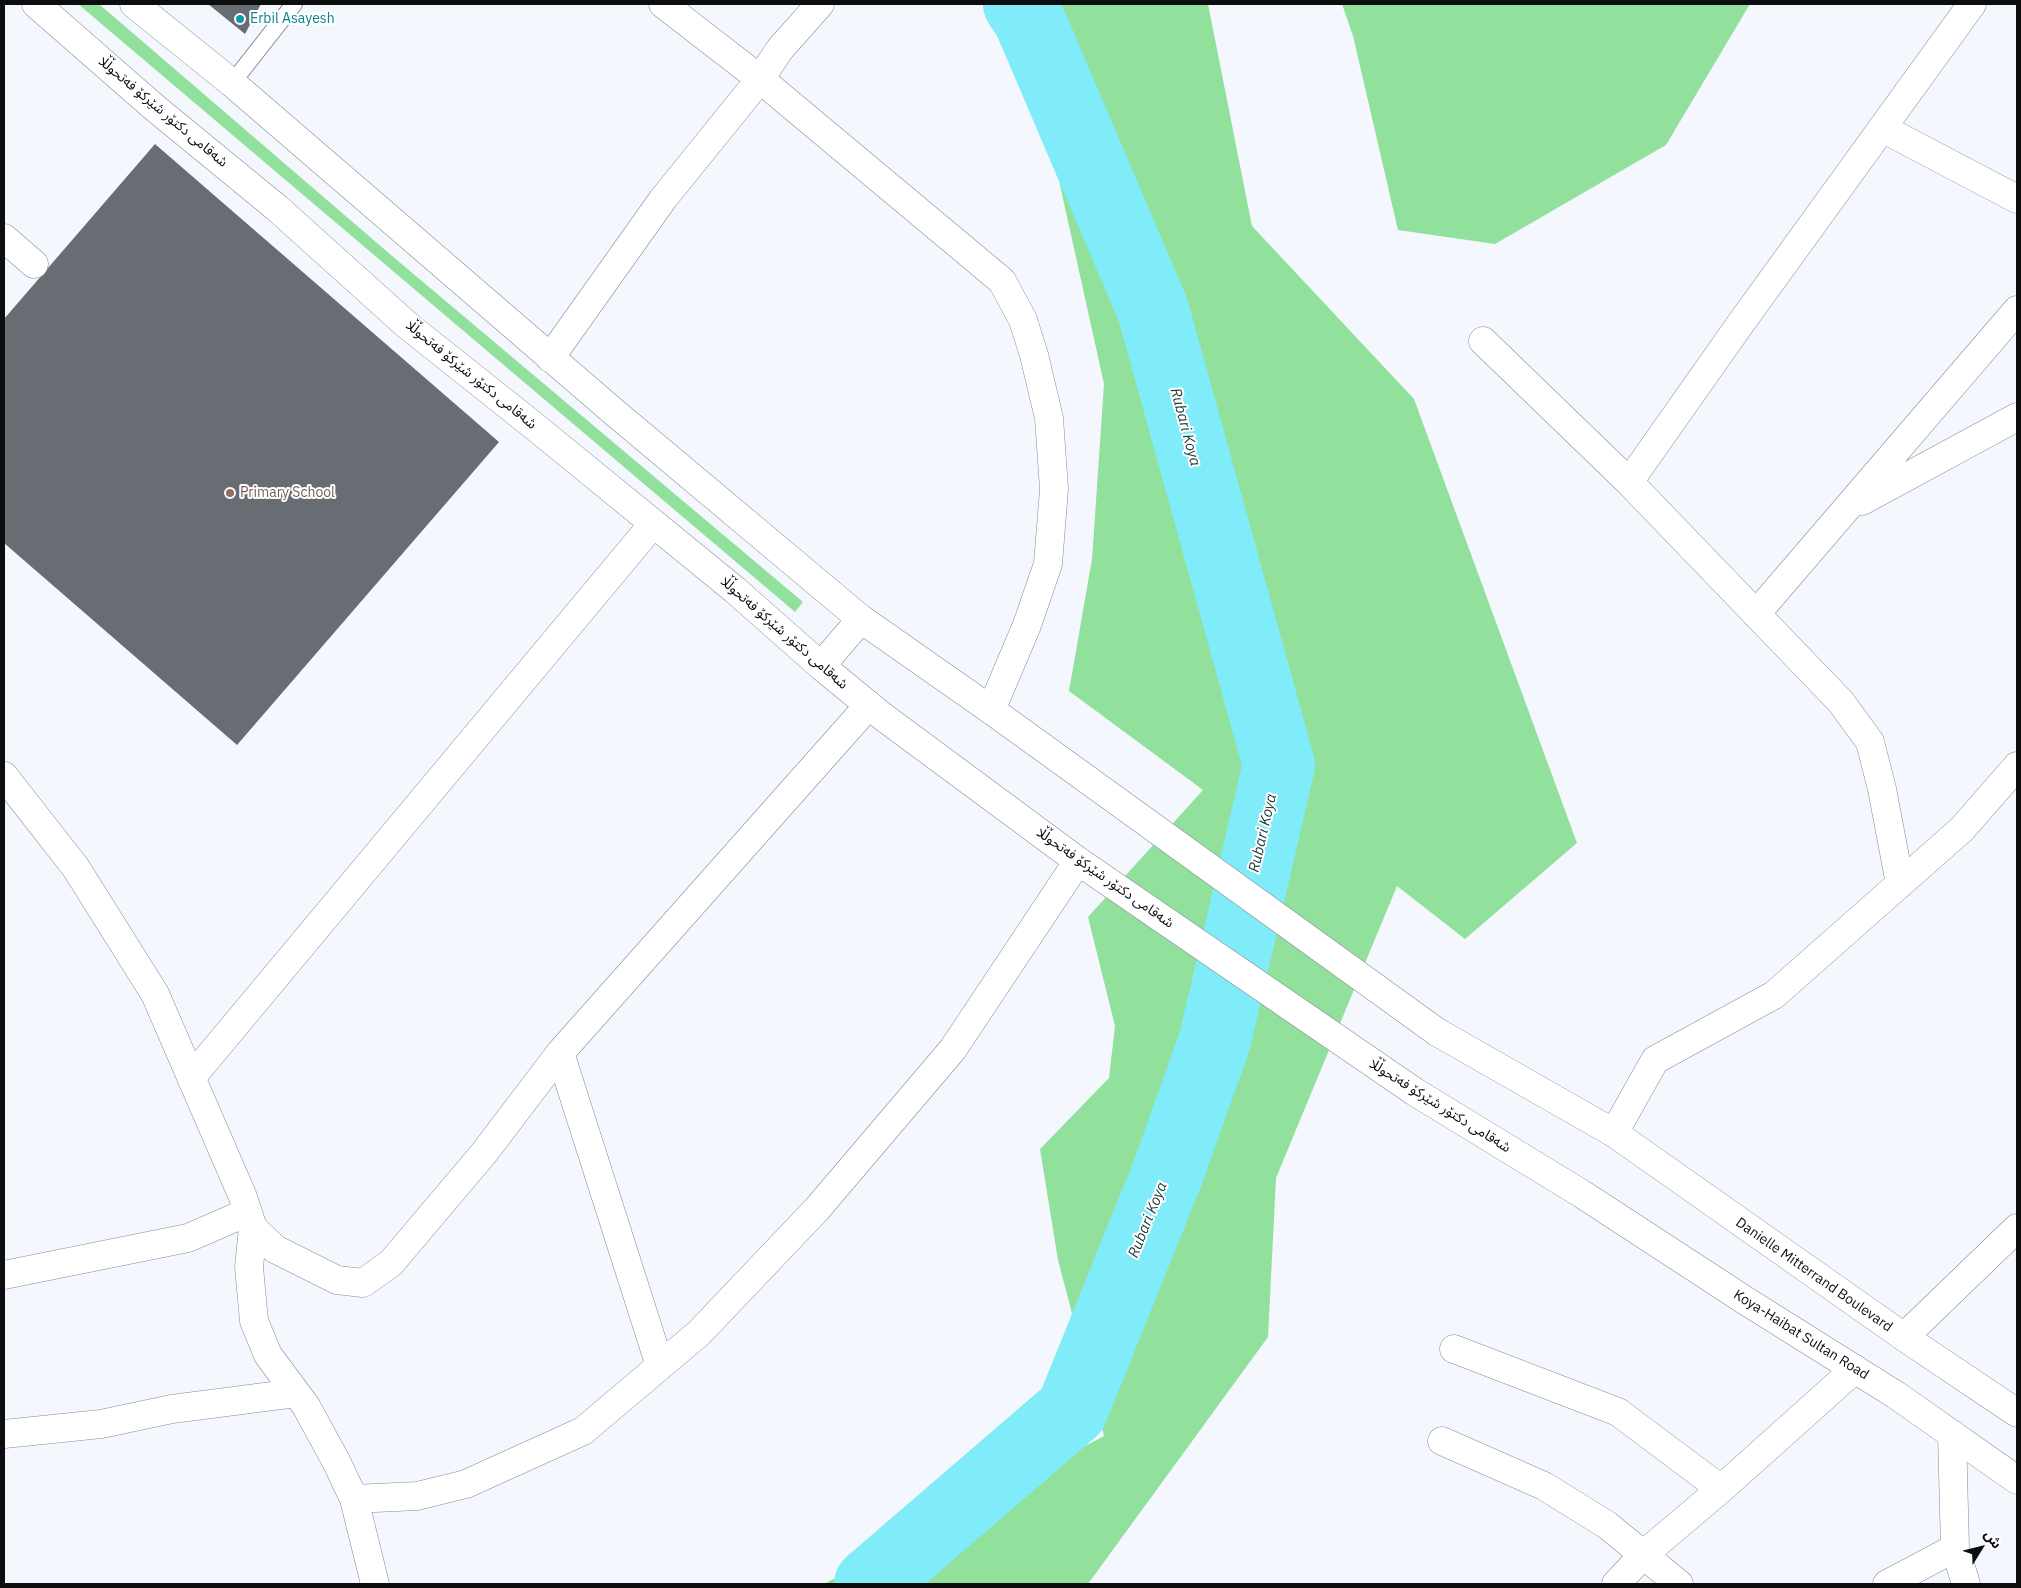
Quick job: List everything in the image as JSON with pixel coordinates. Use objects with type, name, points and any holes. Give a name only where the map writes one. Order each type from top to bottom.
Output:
[{"type":"street","name":"شەقامی دکتۆر شێرکۆ فەتحوڵڵا","points":[[36,4],[155,108],[277,208],[407,325],[735,590],[821,666],[869,705],[1086,867],[1415,1092],[1582,1194]]},
{"type":"street","points":[[134,4],[232,83],[550,358],[861,620],[991,710],[1436,1032],[1614,1133],[1655,1060],[1774,995],[1962,829],[2017,766]]},
{"type":"street","points":[[663,4],[760,79],[1002,281],[1023,320],[1034,355],[1049,418],[1054,489],[1048,564],[1028,625],[991,710]]},
{"type":"street","points":[[550,358],[663,199],[760,79],[780,49],[820,4]]},
{"type":"street","points":[[1629,482],[1972,4]]},
{"type":"street","points":[[1882,128],[2017,199]]},
{"type":"street","points":[[4,238],[34,264]]},
{"type":"street","points":[[1756,614],[2017,310]]},
{"type":"street","points":[[1483,341],[1629,482],[1841,702],[1870,742],[1882,789],[1900,884]]},
{"type":"street","points":[[1847,508],[2017,418]]},
{"type":"street","points":[[191,1078],[653,524]]},
{"type":"street","points":[[821,666],[861,620]]},
{"type":"street","points":[[4,776],[76,868],[155,994],[250,1220],[275,1249],[338,1280],[363,1283],[391,1263],[484,1153],[560,1053],[869,705]]},
{"type":"street","points":[[354,1499],[417,1496],[466,1484],[584,1430],[699,1333],[818,1209],[953,1050],[1086,867]]},
{"type":"street","points":[[560,1053],[660,1366]]},
{"type":"street","name":"Danielle Mitterrand Boulevard","points":[[1614,1133],[1904,1338],[2017,1413]]},
{"type":"street","name":"Koya-Haibat Sultan Road","points":[[1582,1194],[1746,1302],[1896,1395],[2017,1480]]},
{"type":"street","points":[[4,1275],[188,1238],[250,1220]]},
{"type":"street","points":[[250,1220],[249,1266],[254,1321],[268,1355],[306,1406],[354,1499],[375,1584]]},
{"type":"street","points":[[1904,1338],[2017,1228]]},
{"type":"street","points":[[1454,1349],[1618,1412],[1721,1489]]},
{"type":"street","points":[[1616,1584],[1644,1556],[1855,1369]]},
{"type":"street","points":[[4,1434],[101,1424],[172,1409],[296,1393]]},
{"type":"street","points":[[1952,1434],[1955,1548],[1966,1584]]},
{"type":"street","points":[[1442,1441],[1544,1486],[1606,1525],[1679,1584]]},
{"type":"street","points":[[1887,1584],[1955,1548]]},
{"type":"lane","points":[[232,83],[294,4]]},
{"type":"green space","points":[[78,4],[99,4],[391,255],[803,602],[795,612]]},
{"type":"green space","points":[[997,4],[1208,4],[1252,226],[1414,399],[1577,843],[1465,939],[1397,886],[1276,1178],[1268,1337],[1088,1584],[824,1584],[1104,1436],[1058,1260],[1040,1149],[1109,1078],[1115,1026],[1088,917],[1203,790],[1069,691],[1092,559],[1104,384],[1031,54]]},
{"type":"green space","points":[[1342,4],[1750,4],[1666,145],[1495,244],[1398,230],[1353,36]]},
{"type":"building","name":"Erbil Asayesh","points":[[208,4],[261,4],[245,34]]},
{"type":"building","name":"Primary School","points":[[155,144],[499,442],[237,745],[4,543],[4,319]]},
{"type":"waterway","name":"Rubari Koya","points":[[870,1584],[1072,1410],[1168,1172],[1215,1040],[1279,765],[1153,310],[1029,19],[1019,4]]},
{"type":"place","name":"Erbil Asayesh","points":[[240,19]]},
{"type":"place","name":"Primary School","points":[[230,493]]}]
